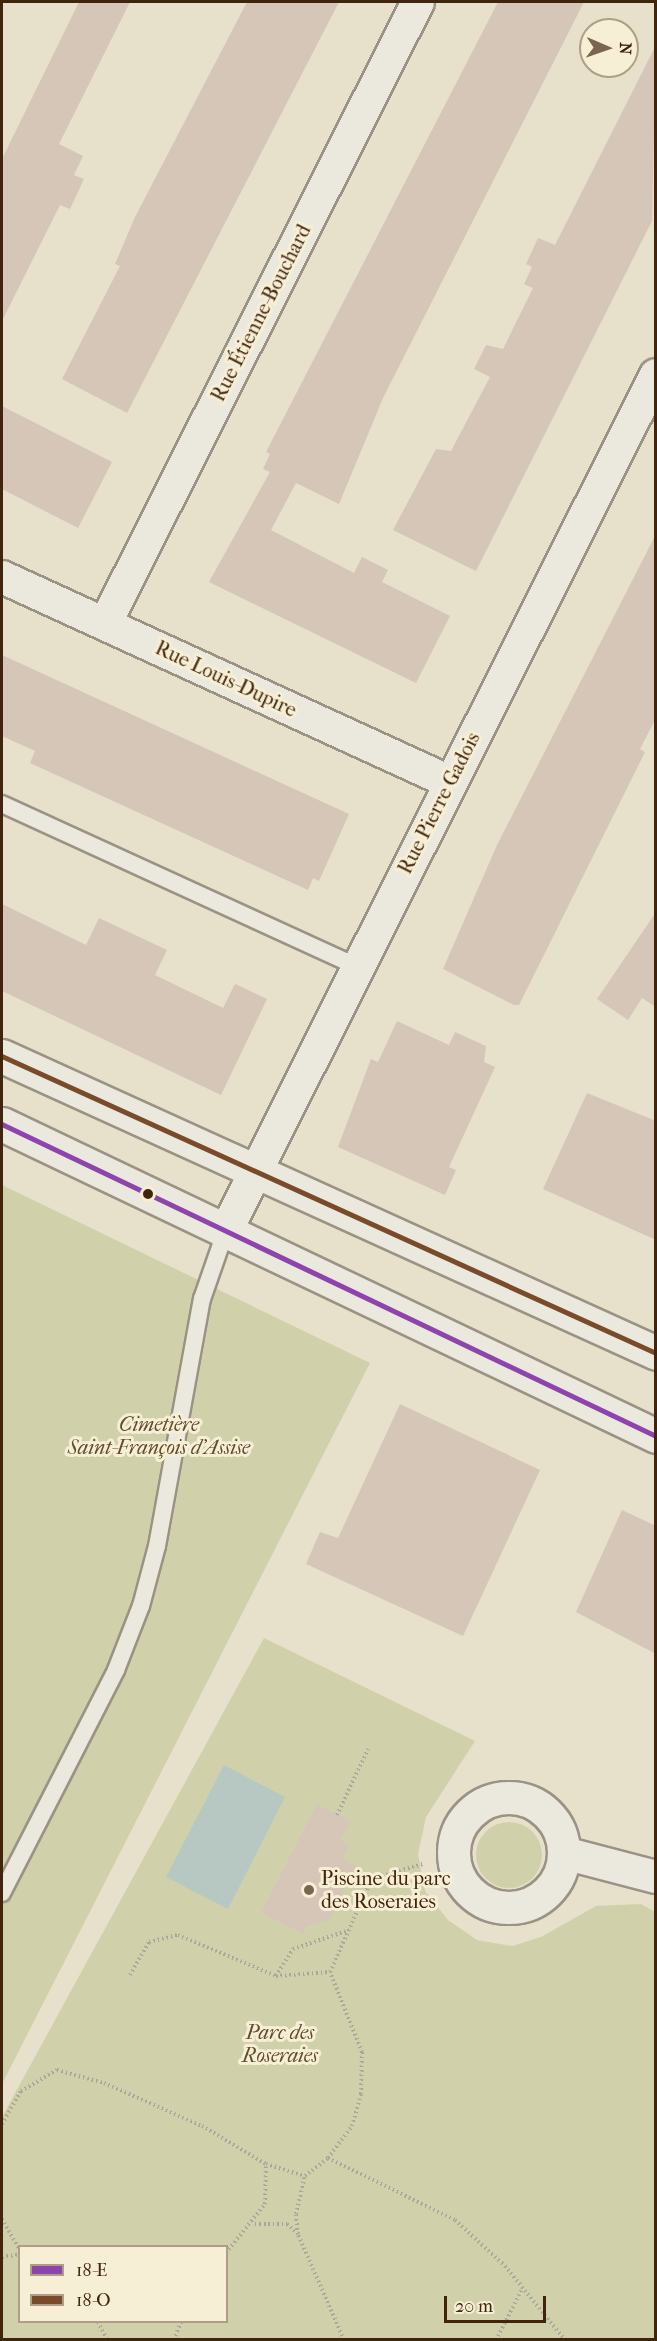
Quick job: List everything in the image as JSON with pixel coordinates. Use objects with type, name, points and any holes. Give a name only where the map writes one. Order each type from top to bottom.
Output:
[{"type":"street","name":"Rue Étienne-Bouchard","points":[[105,624],[418,2]]},
{"type":"street","name":"Rue Pierre Gadois","points":[[225,1233],[253,1173],[656,375]]},
{"type":"street","name":"Rue Louis-Dupire","points":[[2,577],[450,782]]},
{"type":"street","points":[[2,1056],[253,1173],[656,1353]]},
{"type":"street","points":[[2,1125],[656,1436]]},
{"type":"street","points":[[564,1853],[656,1877]]},
{"type":"lane","points":[[2,804],[358,967]]},
{"type":"lane","points":[[2,1893],[116,1670],[141,1606],[159,1536],[202,1299],[225,1233]]},
{"type":"path","points":[[337,1815],[368,1749]]},
{"type":"path","points":[[344,2340],[298,2234],[296,2214],[304,2176],[328,2158],[352,2126],[361,2094],[362,2052],[330,1972],[368,1887],[382,1876],[423,1864]]},
{"type":"path","points":[[276,1976],[293,1949],[349,1930]]},
{"type":"path","points":[[130,1975],[149,1942],[178,1935],[276,1976],[330,1972]]},
{"type":"path","points":[[2,2124],[21,2091],[57,2070],[104,2083],[202,2126],[266,2164],[304,2176]]},
{"type":"path","points":[[328,2158],[455,2220],[482,2241],[565,2340]]},
{"type":"path","points":[[228,2251],[254,2224],[265,2204],[266,2164]]},
{"type":"path","points":[[2,2219],[17,2237],[19,2245]]},
{"type":"path","points":[[254,2224],[286,2224],[298,2234]]},
{"type":"path","points":[[2,2257],[18,2253]]},
{"type":"path","points":[[496,2340],[522,2289]]},
{"type":"path","points":[[98,2323],[107,2340]]},
{"type":"path","points":[[174,2340],[181,2323]]},
{"type":"green space","name":"Cimetière Saint-François d'Assise","points":[[2,1185],[370,1363],[2,2084]]},
{"type":"green space","name":"Parc des Roseraies","points":[[264,1638],[475,1741],[426,1817],[418,1854],[425,1891],[448,1920],[477,1940],[512,1946],[541,1937],[596,1906],[641,1904],[655,1912],[655,2339],[2,2340],[2,2117]]},
{"type":"green space","points":[[509,1822],[522,1825],[532,1832],[539,1842],[542,1855],[539,1868],[532,1878],[522,1885],[509,1888],[496,1885],[486,1878],[479,1868],[476,1855],[479,1842],[486,1832],[496,1825]]},
{"type":"shaded area","points":[[224,1765],[285,1797],[228,1909],[166,1877]]},
{"type":"building","points":[[79,2],[130,2],[59,144],[83,156],[74,175],[84,179],[70,209],[60,205],[2,321],[2,159]]},
{"type":"building","points":[[247,2],[339,2],[127,413],[62,379],[120,266],[115,264],[135,217]]},
{"type":"building","points":[[498,2],[584,2],[383,398],[339,504],[296,483],[271,530],[354,573],[362,557],[388,570],[382,582],[450,616],[416,683],[209,582],[270,472],[263,469],[270,454],[266,452]]},
{"type":"building","points":[[656,45],[652,221],[476,571],[393,530],[436,449],[451,451],[490,377],[474,369],[486,345],[503,349],[533,288],[524,284],[532,267],[526,264],[538,238],[555,245]]},
{"type":"building","points":[[2,406],[112,462],[78,528],[2,489]]},
{"type":"building","points":[[656,534],[656,718],[640,749],[645,752],[519,1005],[514,1005],[443,969],[497,845]]},
{"type":"building","points":[[2,655],[349,814],[319,881],[313,878],[308,890],[30,763],[35,751],[2,736]]},
{"type":"building","points":[[2,904],[86,945],[99,918],[167,950],[155,975],[223,1008],[235,984],[267,999],[221,1095],[2,991]]},
{"type":"building","points":[[656,912],[656,1007],[642,998],[628,1020],[597,999]]},
{"type":"building","points":[[397,1021],[449,1045],[455,1032],[486,1046],[484,1062],[495,1067],[449,1167],[456,1170],[445,1195],[338,1147],[371,1059],[378,1062]]},
{"type":"building","points":[[587,1093],[656,1121],[656,1240],[543,1189]]},
{"type":"building","points":[[400,1404],[540,1470],[463,1636],[306,1564],[320,1532],[338,1538]]},
{"type":"building","points":[[622,1510],[656,1526],[656,1654],[576,1612]]},
{"type":"building","name":"Piscine du parc des Roseraies","points":[[317,1804],[351,1821],[340,1840],[349,1845],[342,1859],[356,1866],[329,1920],[306,1927],[303,1934],[261,1913]]},
{"type":"transit line","name":"18-O","points":[[2,1056],[656,1353]]},
{"type":"transit line","name":"18-E","points":[[2,1124],[656,1436]]},
{"type":"place","name":"Piscine du parc des Roseraies","points":[[309,1890]]}]
